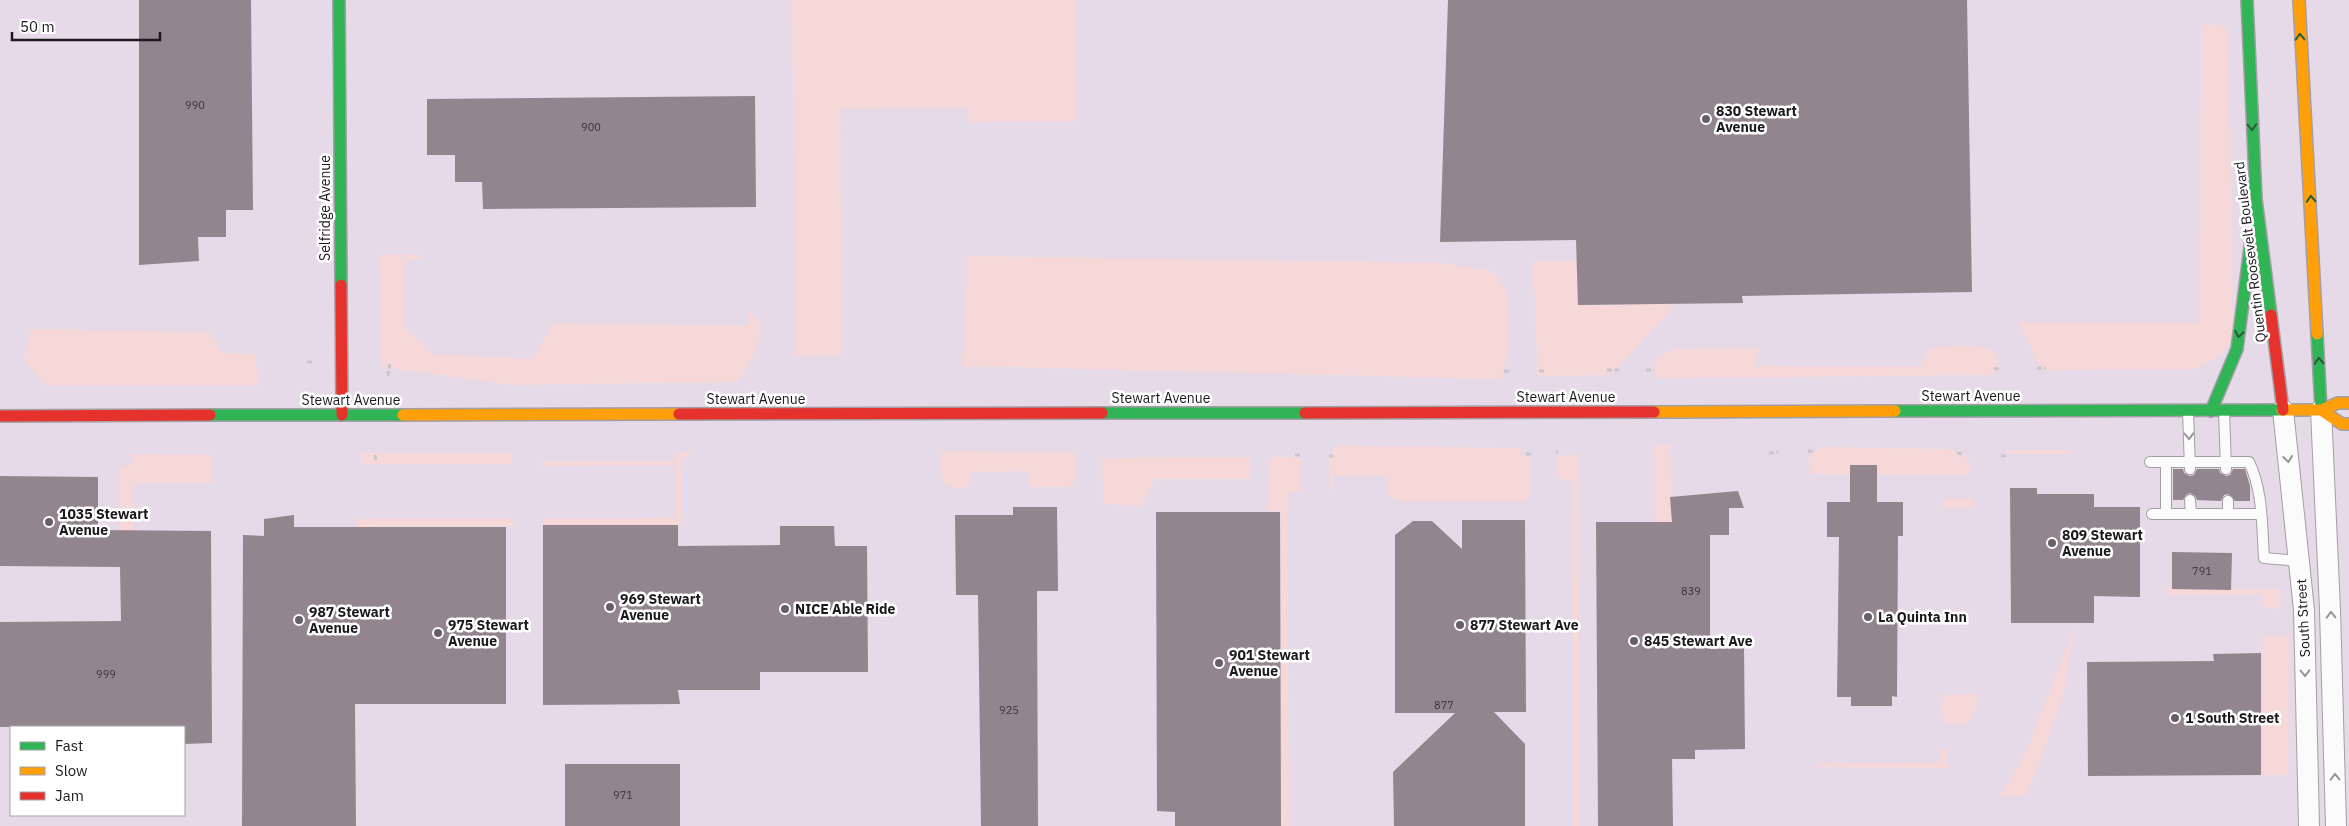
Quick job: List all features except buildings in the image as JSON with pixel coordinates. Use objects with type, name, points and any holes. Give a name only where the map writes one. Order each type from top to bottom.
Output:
[{"type":"main road","name":"Selfridge Avenue","points":[[339,0],[342,415]]},
{"type":"main road","name":"Quentin Roosevelt Boulevard","points":[[2247,0],[2256,199],[2282,410]]},
{"type":"main road","points":[[2299,0],[2322,410],[2342,424],[2349,424]]},
{"type":"main road","points":[[2211,411],[2229,372],[2237,349],[2256,199]]},
{"type":"main road","name":"Stewart Avenue","points":[[0,416],[2211,411],[2322,410],[2338,403],[2349,403]]},
{"type":"street","name":"South Street","points":[[2282,410],[2304,623],[2309,826]]},
{"type":"street","name":"South Street","points":[[2322,410],[2331,620],[2336,826]]},
{"type":"lane","points":[[2188,410],[2190,466]]},
{"type":"lane","points":[[2224,410],[2226,465]]},
{"type":"lane","points":[[2150,462],[2166,462],[2190,466],[2249,462],[2254,472],[2261,514],[2264,558],[2299,561]]},
{"type":"lane","points":[[2166,462],[2166,514]]},
{"type":"lane","points":[[2190,500],[2191,514]]},
{"type":"lane","points":[[2228,501],[2228,514]]},
{"type":"lane","points":[[2152,514],[2261,514]]},
{"type":"path","points":[[307,362],[313,362]]},
{"type":"path","points":[[388,376],[390,364]]},
{"type":"path","points":[[1994,369],[2002,368]]},
{"type":"path","points":[[2037,368],[2046,368]]},
{"type":"path","points":[[1539,370],[1545,371]]},
{"type":"path","points":[[1607,370],[1619,370]]},
{"type":"path","points":[[1646,370],[1654,370]]},
{"type":"path","points":[[1504,371],[1509,371]]},
{"type":"path","points":[[1769,453],[1778,452]]},
{"type":"path","points":[[1808,452],[1814,452]]},
{"type":"path","points":[[1295,454],[1301,455]]},
{"type":"path","points":[[1526,454],[1532,454]]},
{"type":"path","points":[[1957,454],[1964,454]]},
{"type":"path","points":[[375,455],[376,461]]},
{"type":"path","points":[[2001,456],[2008,456]]},
{"type":"shaded area","points":[[0,0],[2349,0],[2349,826],[0,826]]},
{"type":"shaded area","points":[[792,0],[1075,0],[1077,121],[969,122],[968,108],[840,109],[842,355],[796,356]]},
{"type":"shaded area","points":[[2201,25],[2221,25],[2229,33],[2233,337],[2222,354],[2196,369],[2041,370],[2019,322],[2200,322]]},
{"type":"shaded area","points":[[380,254],[419,255],[421,258],[405,260],[405,328],[432,354],[532,359],[554,323],[748,326],[750,312],[760,323],[759,339],[750,361],[737,382],[511,385],[382,367]]},
{"type":"shaded area","points":[[968,256],[1439,263],[1492,271],[1507,291],[1510,344],[1501,379],[962,366]]},
{"type":"shaded area","points":[[1533,261],[1577,261],[1578,305],[1672,304],[1668,314],[1610,375],[1538,376]]},
{"type":"shaded area","points":[[31,329],[209,332],[223,353],[255,354],[259,385],[46,385],[24,360]]},
{"type":"shaded area","points":[[1976,346],[1987,348],[1994,353],[1998,360],[1997,371],[1989,375],[1660,378],[1653,372],[1659,357],[1673,349],[1757,348],[1759,353],[1753,366],[1920,367],[1931,347]]},
{"type":"shaded area","points":[[1654,445],[1670,445],[1672,522],[1656,522]]},
{"type":"shaded area","points":[[1340,446],[1522,448],[1522,456],[1530,457],[1530,496],[1523,502],[1398,502],[1388,494],[1387,476],[1334,476],[1331,492],[1329,490],[1330,458],[1334,457],[1335,453],[1331,453],[1333,449]]},
{"type":"shaded area","points":[[1821,447],[1949,449],[1969,460],[1971,471],[1966,475],[1812,474],[1808,460]]},
{"type":"shaded area","points":[[2070,449],[2070,454],[2008,454],[2007,451]]},
{"type":"shaded area","points":[[941,451],[1072,452],[1076,456],[1075,481],[1068,487],[1030,487],[1030,471],[972,472],[967,487],[956,488],[944,484],[940,466]]},
{"type":"shaded area","points":[[676,452],[689,452],[691,456],[682,457],[681,525],[543,525],[543,519],[676,518],[676,465],[542,466],[542,462],[676,461]]},
{"type":"shaded area","points":[[361,453],[512,453],[512,464],[361,464]]},
{"type":"shaded area","points":[[132,454],[211,455],[211,483],[134,483],[133,531],[120,531],[120,466],[132,466]]},
{"type":"shaded area","points":[[1578,455],[1580,826],[1574,826],[1573,481],[1560,479],[1558,475],[1558,457]]},
{"type":"shaded area","points":[[1250,457],[1250,479],[1155,479],[1141,506],[1103,504],[1102,458]]},
{"type":"shaded area","points":[[1271,457],[1295,457],[1302,460],[1301,490],[1287,494],[1289,826],[1282,826],[1281,511],[1266,511]]},
{"type":"shaded area","points":[[1943,498],[1974,498],[1973,508],[1943,508]]},
{"type":"shaded area","points":[[356,519],[514,519],[514,526],[371,526],[371,562],[358,561]]},
{"type":"shaded area","points":[[2164,588],[2281,590],[2279,608],[2270,609],[2262,605],[2261,594],[2168,595]]},
{"type":"shaded area","points":[[2075,627],[2063,697],[2027,795],[2000,797],[2025,754]]},
{"type":"shaded area","points":[[2263,636],[2289,636],[2288,775],[2261,775]]},
{"type":"shaded area","points":[[1977,694],[1975,711],[1965,725],[1948,724],[1945,721],[1942,710],[1944,695]]},
{"type":"shaded area","points":[[1947,749],[1949,768],[1817,767],[1817,763],[1940,763],[1942,750]]},
{"type":"traffic: fast","points":[[339,0],[341,285]]},
{"type":"traffic: fast","points":[[2247,0],[2256,199],[2271,315]]},
{"type":"traffic: fast","points":[[2211,411],[2237,349],[2251,240]]},
{"type":"traffic: fast","points":[[2317,334],[2321,410]]},
{"type":"traffic: fast","points":[[1895,411],[2282,410]]},
{"type":"traffic: fast","points":[[1102,413],[1305,413]]},
{"type":"traffic: fast","points":[[210,415],[403,415]]},
{"type":"traffic: slow","points":[[2299,0],[2317,334]]},
{"type":"traffic: slow","points":[[2282,410],[2321,410],[2338,403],[2349,403]]},
{"type":"traffic: slow","points":[[2321,410],[2342,424],[2349,424]]},
{"type":"traffic: slow","points":[[1654,412],[1895,411]]},
{"type":"traffic: slow","points":[[403,415],[679,414]]},
{"type":"traffic: jam","points":[[341,285],[342,415]]},
{"type":"traffic: jam","points":[[2271,315],[2283,410]]},
{"type":"traffic: jam","points":[[1305,413],[1654,412]]},
{"type":"traffic: jam","points":[[679,414],[1102,413]]},
{"type":"traffic: jam","points":[[0,416],[210,415]]},
{"type":"place","name":"830 Stewart Avenue","points":[[1706,119]]},
{"type":"place","name":"1035 Stewart Avenue","points":[[49,522]]},
{"type":"place","name":"809 Stewart Avenue","points":[[2052,543]]},
{"type":"place","name":"969 Stewart Avenue","points":[[610,607]]},
{"type":"place","name":"NICE Able Ride","points":[[785,609]]},
{"type":"place","name":"La Quinta Inn","points":[[1868,617]]},
{"type":"place","name":"987 Stewart Avenue","points":[[299,620]]},
{"type":"place","name":"877 Stewart Ave","points":[[1460,625]]},
{"type":"place","name":"975 Stewart Avenue","points":[[438,633]]},
{"type":"place","name":"845 Stewart Ave","points":[[1634,641]]},
{"type":"place","name":"901 Stewart Avenue","points":[[1219,663]]},
{"type":"place","name":"1 South Street","points":[[2175,718]]}]
